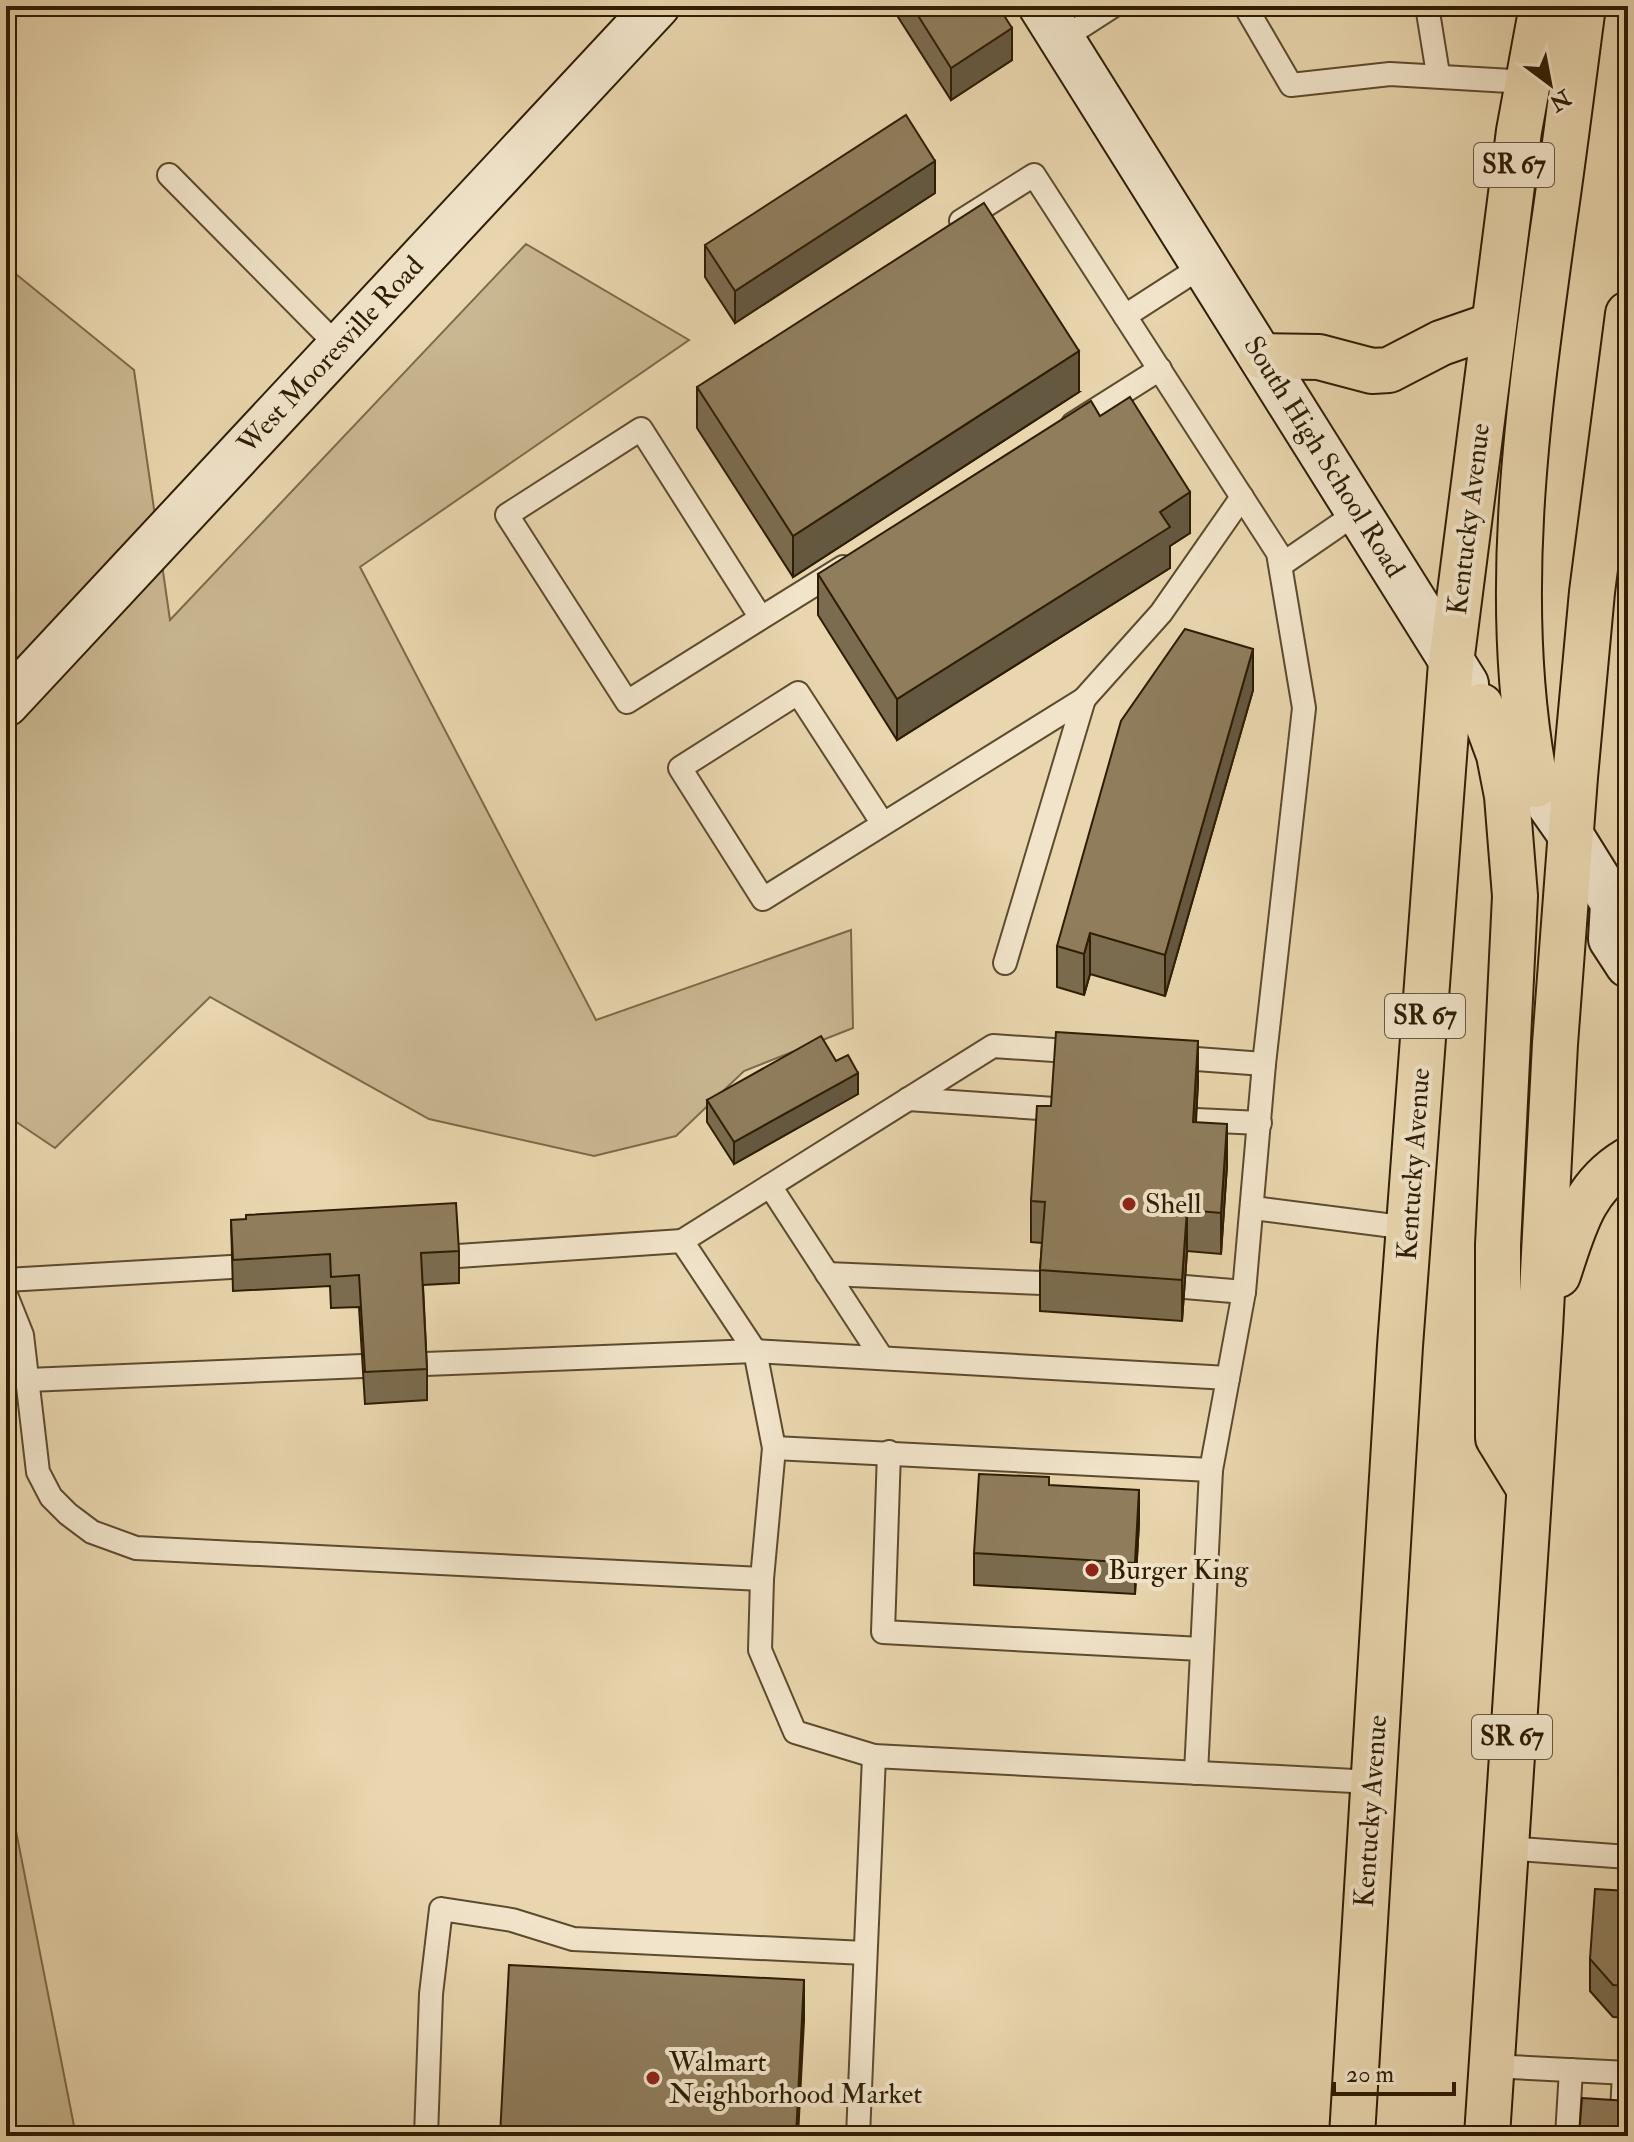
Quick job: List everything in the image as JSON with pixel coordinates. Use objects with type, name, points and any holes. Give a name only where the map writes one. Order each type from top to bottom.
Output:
[{"type":"main road","name":"Kentucky Avenue","points":[[1352,2136],[1409,1228],[1451,663],[1493,325],[1542,6]]},
{"type":"main road","points":[[1536,785],[1521,686],[1520,551],[1525,460],[1541,311],[1583,6]]},
{"type":"main road","name":"SR 67","points":[[1487,2136],[1527,1485],[1540,1330],[1555,1044],[1585,657],[1616,492],[1628,314]]},
{"type":"main road","points":[[1261,356],[1319,357],[1372,371],[1389,370],[1441,343],[1493,325]]},
{"type":"main road","points":[[1481,706],[1499,755],[1507,796],[1515,896],[1498,1245],[1498,1438],[1527,1485]]},
{"type":"main road","points":[[1540,1330],[1579,1210],[1593,1188],[1628,1160]]},
{"type":"street","name":"West Mooresville Road","points":[[6,704],[657,6]]},
{"type":"street","name":"South High School Road","points":[[1052,22],[1451,663],[1620,906],[1611,939],[1628,965]]},
{"type":"lane","points":[[1052,22],[1113,6]]},
{"type":"lane","points":[[1245,6],[1291,85],[1390,74],[1438,74],[1528,82]]},
{"type":"lane","points":[[1427,6],[1438,74]]},
{"type":"lane","points":[[169,175],[339,347]]},
{"type":"lane","points":[[942,233],[1034,175],[1278,553],[1281,565],[1304,708],[1264,1064],[1244,1292],[1211,1470],[1196,1773]]},
{"type":"lane","points":[[1125,316],[1204,265]]},
{"type":"lane","points":[[1048,439],[1160,369]]},
{"type":"lane","points":[[761,618],[641,429],[507,515],[627,702],[865,553]]},
{"type":"lane","points":[[883,824],[798,693],[680,768],[763,899],[1084,699],[1161,613],[1242,497]]},
{"type":"lane","points":[[1281,565],[1358,512]]},
{"type":"lane","points":[[1005,963],[1084,699]]},
{"type":"lane","points":[[458,1256],[682,1241],[993,1046],[1105,1053]]},
{"type":"lane","points":[[1153,1056],[1264,1064]]},
{"type":"lane","points":[[908,1099],[1054,1109]]},
{"type":"lane","points":[[1196,1120],[1260,1123]]},
{"type":"lane","points":[[770,1186],[882,1358]]},
{"type":"lane","points":[[1253,1208],[1409,1228]]},
{"type":"lane","points":[[682,1241],[755,1351],[774,1448],[762,1579],[760,1650],[795,1732],[874,1756],[1373,1782]]},
{"type":"lane","points":[[6,1280],[231,1267]]},
{"type":"lane","points":[[827,1274],[1042,1283]]},
{"type":"lane","points":[[1185,1287],[1244,1292]]},
{"type":"lane","points":[[6,1295],[22,1335],[38,1472],[51,1497],[92,1532],[136,1548],[762,1579]]},
{"type":"lane","points":[[425,1364],[755,1351],[1228,1378]]},
{"type":"lane","points":[[28,1380],[363,1366]]},
{"type":"lane","points":[[774,1448],[1211,1470]]},
{"type":"lane","points":[[889,1452],[883,1632],[1201,1649]]},
{"type":"lane","points":[[858,2136],[874,1756]]},
{"type":"lane","points":[[1505,1848],[1628,1857]]},
{"type":"lane","points":[[426,2136],[431,1994],[441,1909],[512,1920],[573,1939],[865,1953]]},
{"type":"lane","points":[[1491,2066],[1626,2073],[1622,2112]]},
{"type":"lane","points":[[1567,2136],[1571,2070]]},
{"type":"shaded area","points":[[526,244],[689,340],[360,567],[596,1020],[851,930],[853,1028],[744,1071],[676,1136],[594,1156],[429,1119],[210,997],[55,1148],[6,1115],[6,266],[134,370],[170,620]]},
{"type":"shaded area","points":[[6,1780],[76,2136],[6,2136]]},
{"type":"building","points":[[912,6],[998,6],[1012,28],[951,68]]},
{"type":"building","points":[[906,115],[935,161],[735,291],[705,245]]},
{"type":"building","points":[[984,203],[1079,351],[793,536],[697,387]]},
{"type":"building","points":[[1130,397],[1190,492],[1160,512],[1170,527],[897,699],[818,574],[1091,401],[1100,416]]},
{"type":"building","points":[[1185,629],[1253,649],[1165,955],[1090,933],[1084,954],[1057,946],[1121,721]]},
{"type":"building","name":"Shell","points":[[1056,1032],[1198,1041],[1193,1122],[1227,1124],[1221,1213],[1187,1210],[1182,1280],[1040,1270],[1045,1202],[1031,1201],[1037,1106],[1051,1106]]},
{"type":"building","points":[[821,1036],[836,1061],[848,1055],[858,1073],[734,1142],[707,1100]]},
{"type":"building","points":[[456,1203],[459,1251],[421,1253],[427,1369],[365,1372],[359,1275],[331,1277],[330,1254],[233,1260],[231,1220],[246,1219],[246,1215]]},
{"type":"building","points":[[979,1474],[1049,1477],[1049,1485],[1139,1490],[1135,1563],[974,1553]]},
{"type":"building","points":[[1595,1889],[1628,1891],[1628,1986],[1613,1985],[1590,1959]]},
{"type":"building","name":"Walmart Neighborhood Market","points":[[509,1965],[804,1980],[796,2136],[500,2136]]},
{"type":"building","points":[[1582,2098],[1628,2101],[1628,2136],[1579,2136]]},
{"type":"place","name":"Shell","points":[[1129,1204]]},
{"type":"place","name":"Burger King","points":[[1092,1570]]},
{"type":"place","name":"Walmart Neighborhood Market","points":[[653,2078]]}]
